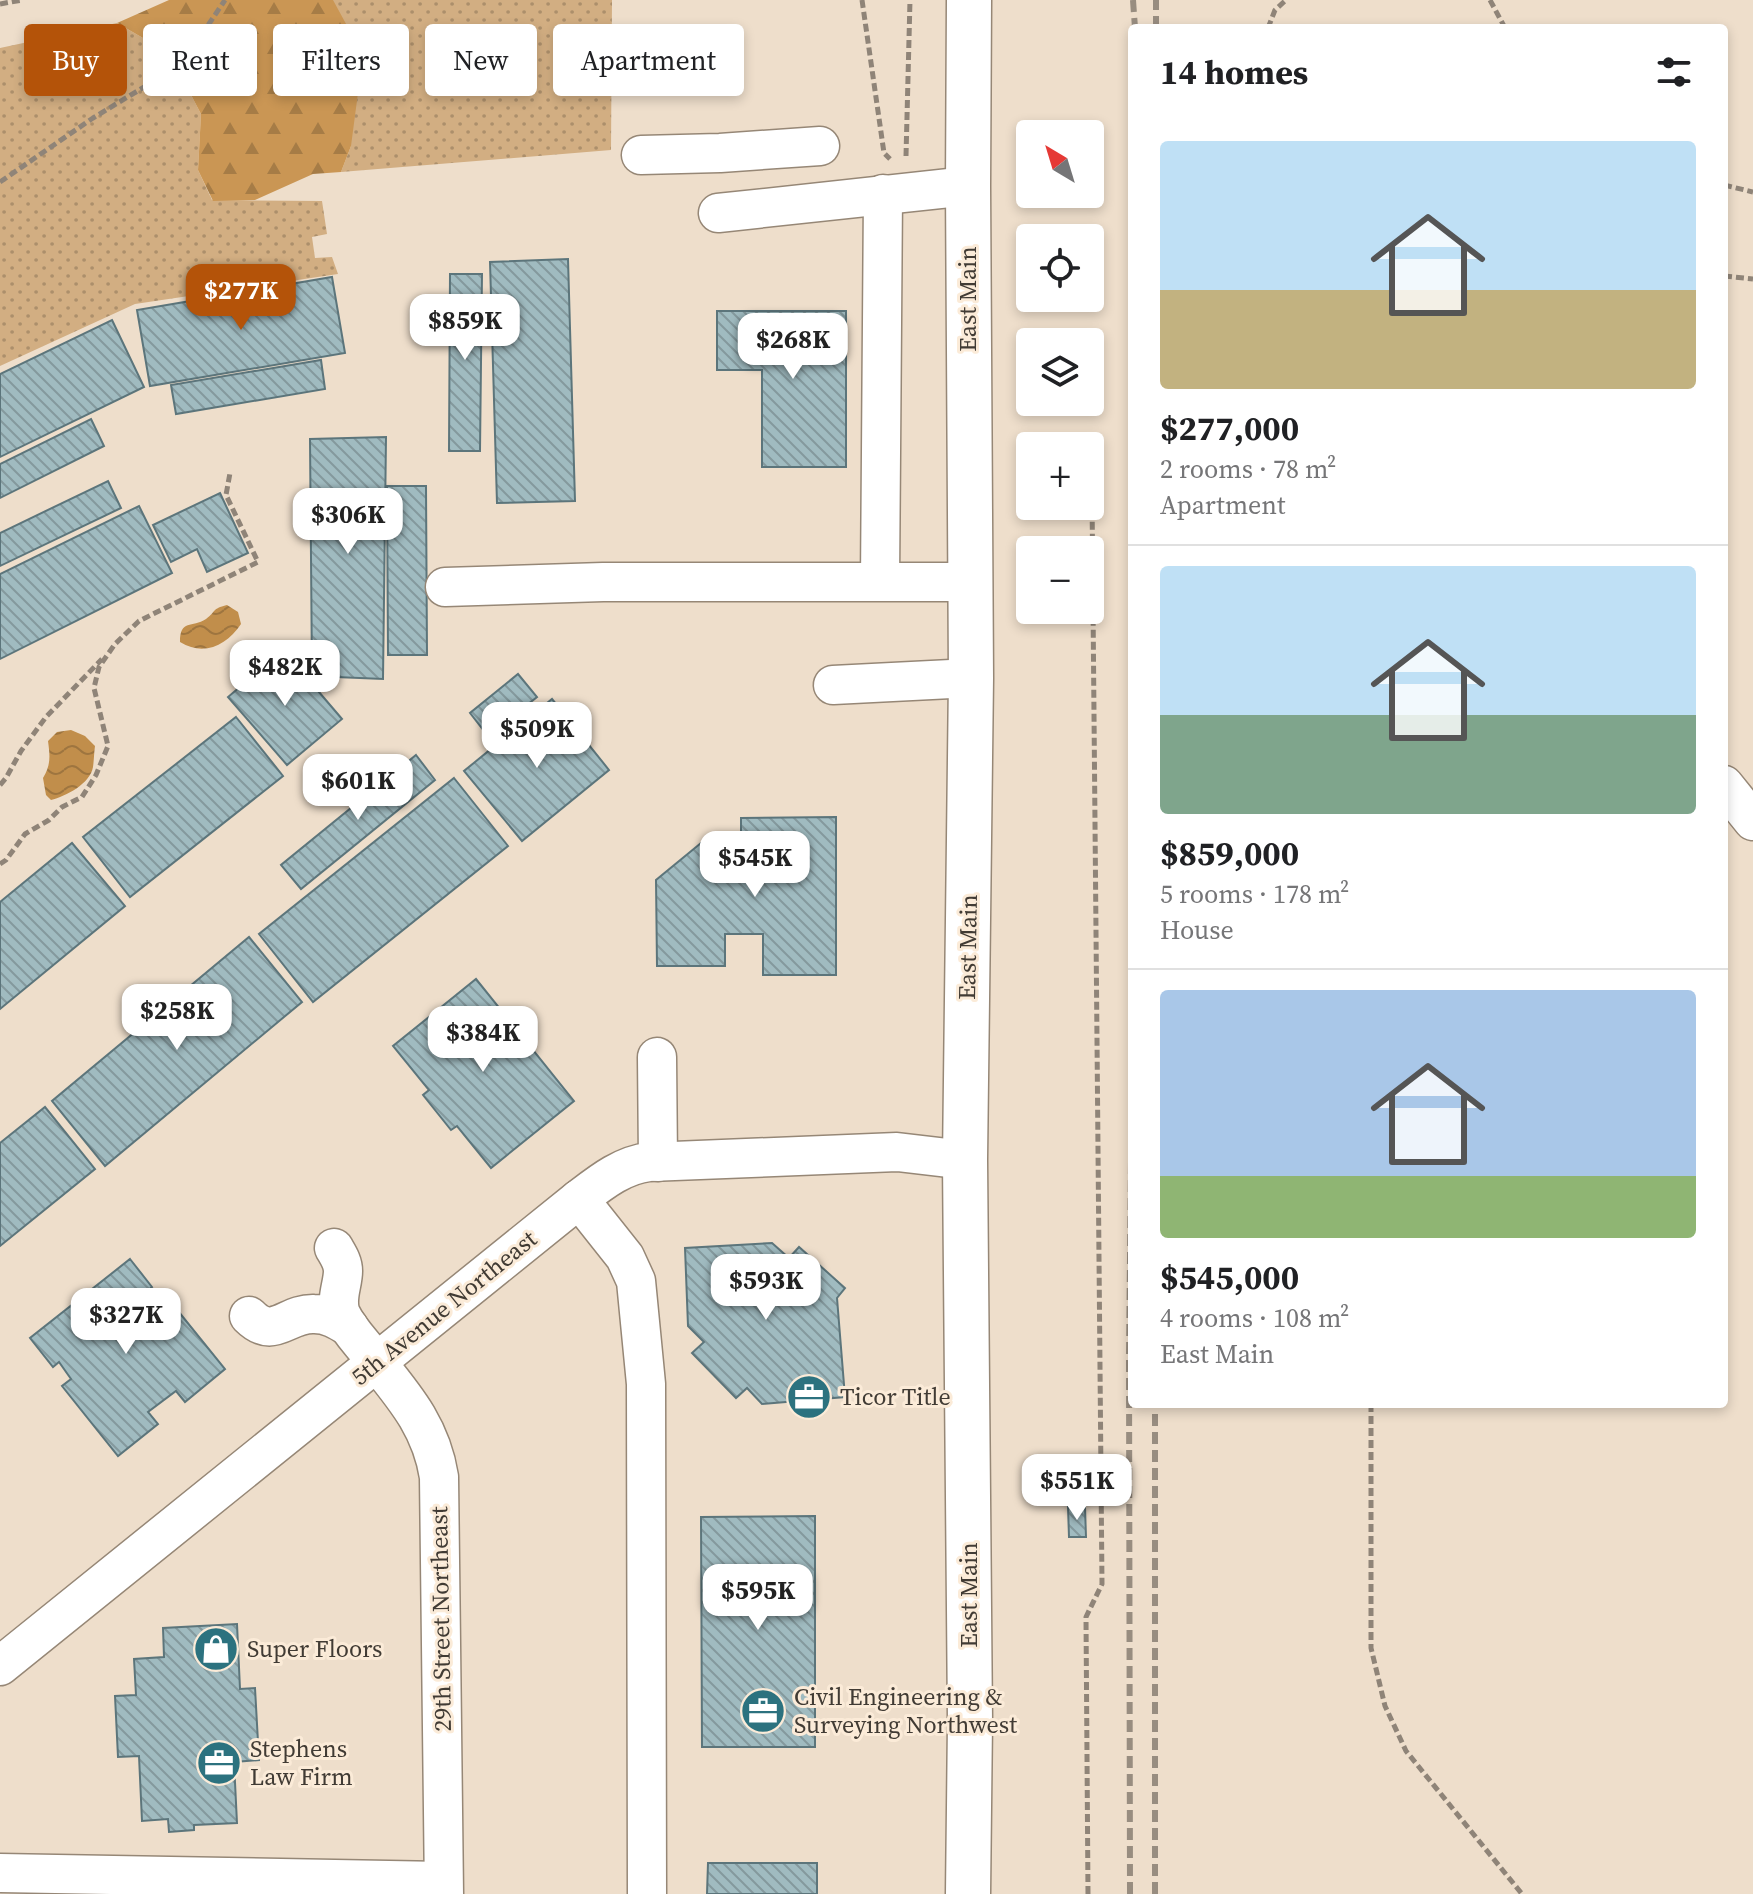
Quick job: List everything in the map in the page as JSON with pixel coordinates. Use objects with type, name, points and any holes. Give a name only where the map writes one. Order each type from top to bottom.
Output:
[{"type":"main road","name":"East Main","points":[[968,1894],[970,1721],[965,1160],[971,678],[969,0]]},
{"type":"street","points":[[641,155],[820,146]]},
{"type":"street","points":[[718,213],[887,178],[968,186]]},
{"type":"street","points":[[880,581],[887,178]]},
{"type":"street","points":[[445,587],[617,582],[969,582]]},
{"type":"street","points":[[833,685],[971,678]]},
{"type":"street","points":[[1728,790],[1753,821]]},
{"type":"street","points":[[657,1057],[658,1162]]},
{"type":"street","name":"5th Avenue Northeast","points":[[0,1666],[579,1199],[626,1168],[638,1163],[897,1152],[965,1160]]},
{"type":"street","points":[[579,1199],[625,1257],[636,1281],[639,1301],[646,1384],[647,1894]]},
{"type":"street","points":[[334,1248],[343,1270],[340,1310],[349,1327]]},
{"type":"street","points":[[249,1316],[258,1325],[267,1327],[301,1315],[319,1314],[334,1317],[349,1327]]},
{"type":"street","name":"29th Street Northeast","points":[[349,1327],[409,1404],[424,1427],[436,1455],[439,1477],[444,1887]]},
{"type":"street","points":[[0,1873],[444,1887]]},
{"type":"path","points":[[0,4],[22,0]]},
{"type":"path","points":[[0,182],[93,118],[182,64],[225,0]]},
{"type":"path","points":[[862,0],[887,178]]},
{"type":"path","points":[[906,163],[910,0]]},
{"type":"path","points":[[1270,24],[1275,10],[1286,0]]},
{"type":"path","points":[[1490,0],[1503,24]]},
{"type":"path","points":[[1728,186],[1753,192]]},
{"type":"path","points":[[1728,276],[1753,279]]},
{"type":"path","points":[[0,785],[46,717],[139,621],[258,562],[226,495],[230,473]]},
{"type":"path","points":[[1088,1894],[1086,1617],[1102,1584],[1092,520]]},
{"type":"path","points":[[0,864],[25,834],[49,820],[62,807],[82,797],[96,775],[108,746],[94,688],[99,667],[110,651]]},
{"type":"path","points":[[1371,1408],[1371,1648],[1385,1706],[1406,1751],[1522,1894]]},
{"type":"shaded area","points":[[328,0],[612,0],[612,24],[553,24],[553,96],[611,96],[611,150],[341,172],[351,146],[343,96],[409,96],[409,24],[332,24]]},
{"type":"shaded area","points":[[127,29],[143,38],[143,96],[192,96],[201,114],[198,170],[212,200],[322,201],[327,234],[312,237],[315,258],[332,257],[338,274],[135,304],[0,366],[0,48],[24,43],[24,96],[127,96]]},
{"type":"green space","points":[[169,0],[333,0],[346,24],[273,24],[273,96],[358,96],[351,146],[341,172],[313,174],[255,200],[213,201],[198,170],[201,114],[192,96],[257,96],[257,24],[143,24],[143,38],[127,29],[127,24],[117,23]]},
{"type":"water","points":[[227,605],[238,612],[241,624],[229,638],[206,648],[180,642],[185,627],[201,622],[216,609]]},
{"type":"water","points":[[71,730],[85,736],[95,746],[93,767],[82,784],[51,800],[46,795],[43,778],[49,760],[48,741],[57,732]]},
{"type":"building","points":[[568,259],[575,501],[497,503],[490,262]]},
{"type":"building","points":[[450,274],[482,274],[480,451],[449,451]]},
{"type":"building","points":[[332,277],[345,353],[150,386],[137,310]]},
{"type":"building","points":[[717,311],[846,311],[846,467],[762,467],[762,370],[717,370]]},
{"type":"building","points":[[112,320],[144,387],[0,457],[0,374]]},
{"type":"building","points":[[321,360],[325,389],[176,414],[171,385]]},
{"type":"building","points":[[91,419],[104,446],[0,498],[0,464]]},
{"type":"building","points":[[386,437],[383,679],[312,676],[310,439]]},
{"type":"building","points":[[108,481],[121,508],[0,566],[0,533]]},
{"type":"building","points":[[387,486],[426,486],[427,655],[388,655]]},
{"type":"building","points":[[220,493],[248,553],[207,572],[197,549],[171,562],[153,525]]},
{"type":"building","points":[[139,506],[172,573],[0,659],[0,574]]},
{"type":"building","points":[[283,650],[342,719],[287,765],[228,697]]},
{"type":"building","points":[[518,674],[537,697],[488,736],[470,713]]},
{"type":"building","points":[[552,699],[609,770],[522,841],[464,771]]},
{"type":"building","points":[[236,717],[283,776],[130,897],[83,837]]},
{"type":"building","points":[[416,755],[435,780],[301,889],[281,865]]},
{"type":"building","points":[[454,778],[508,846],[313,1002],[259,934]]},
{"type":"building","points":[[836,817],[836,975],[763,975],[763,934],[725,934],[725,966],[657,966],[656,880],[701,843],[730,844],[730,874],[741,873],[741,818]]},
{"type":"building","points":[[72,843],[125,906],[0,1009],[0,902]]},
{"type":"building","points":[[249,937],[302,1002],[105,1166],[52,1101]]},
{"type":"building","points":[[476,979],[574,1101],[491,1168],[457,1126],[451,1130],[423,1095],[429,1090],[393,1046]]},
{"type":"building","points":[[45,1107],[95,1169],[0,1246],[0,1143]]},
{"type":"building","points":[[772,1243],[789,1258],[799,1247],[845,1288],[837,1298],[845,1397],[762,1404],[747,1388],[736,1398],[692,1353],[704,1342],[688,1326],[685,1248]]},
{"type":"building","points":[[130,1259],[152,1287],[144,1294],[157,1311],[170,1301],[225,1369],[185,1402],[176,1391],[148,1412],[158,1424],[118,1456],[62,1386],[71,1379],[59,1362],[53,1367],[30,1338]]},
{"type":"building","points":[[1068,1507],[1085,1507],[1086,1537],[1069,1537]]},
{"type":"building","points":[[815,1516],[815,1747],[702,1747],[701,1517]]},
{"type":"building","points":[[237,1624],[240,1689],[255,1688],[259,1760],[234,1762],[237,1823],[194,1825],[194,1830],[169,1832],[168,1819],[142,1821],[139,1756],[118,1757],[115,1696],[136,1695],[134,1659],[164,1657],[163,1628]]},
{"type":"building","points":[[708,1863],[817,1863],[817,1894],[707,1894]]},
{"type":"railway","points":[[1133,0],[1135,24]]},
{"type":"railway","points":[[1156,0],[1156,24]]},
{"type":"railway","points":[[1129,1408],[1130,1894]]},
{"type":"railway","points":[[1155,1408],[1155,1894]]},
{"type":"place","name":"Ticor Title","points":[[809,1397]]},
{"type":"place","name":"Super Floors","points":[[216,1649]]},
{"type":"place","name":"Civil Engineering & Surveying Northwest","points":[[763,1711]]},
{"type":"place","name":"Stephens Law Firm","points":[[219,1763]]}]
